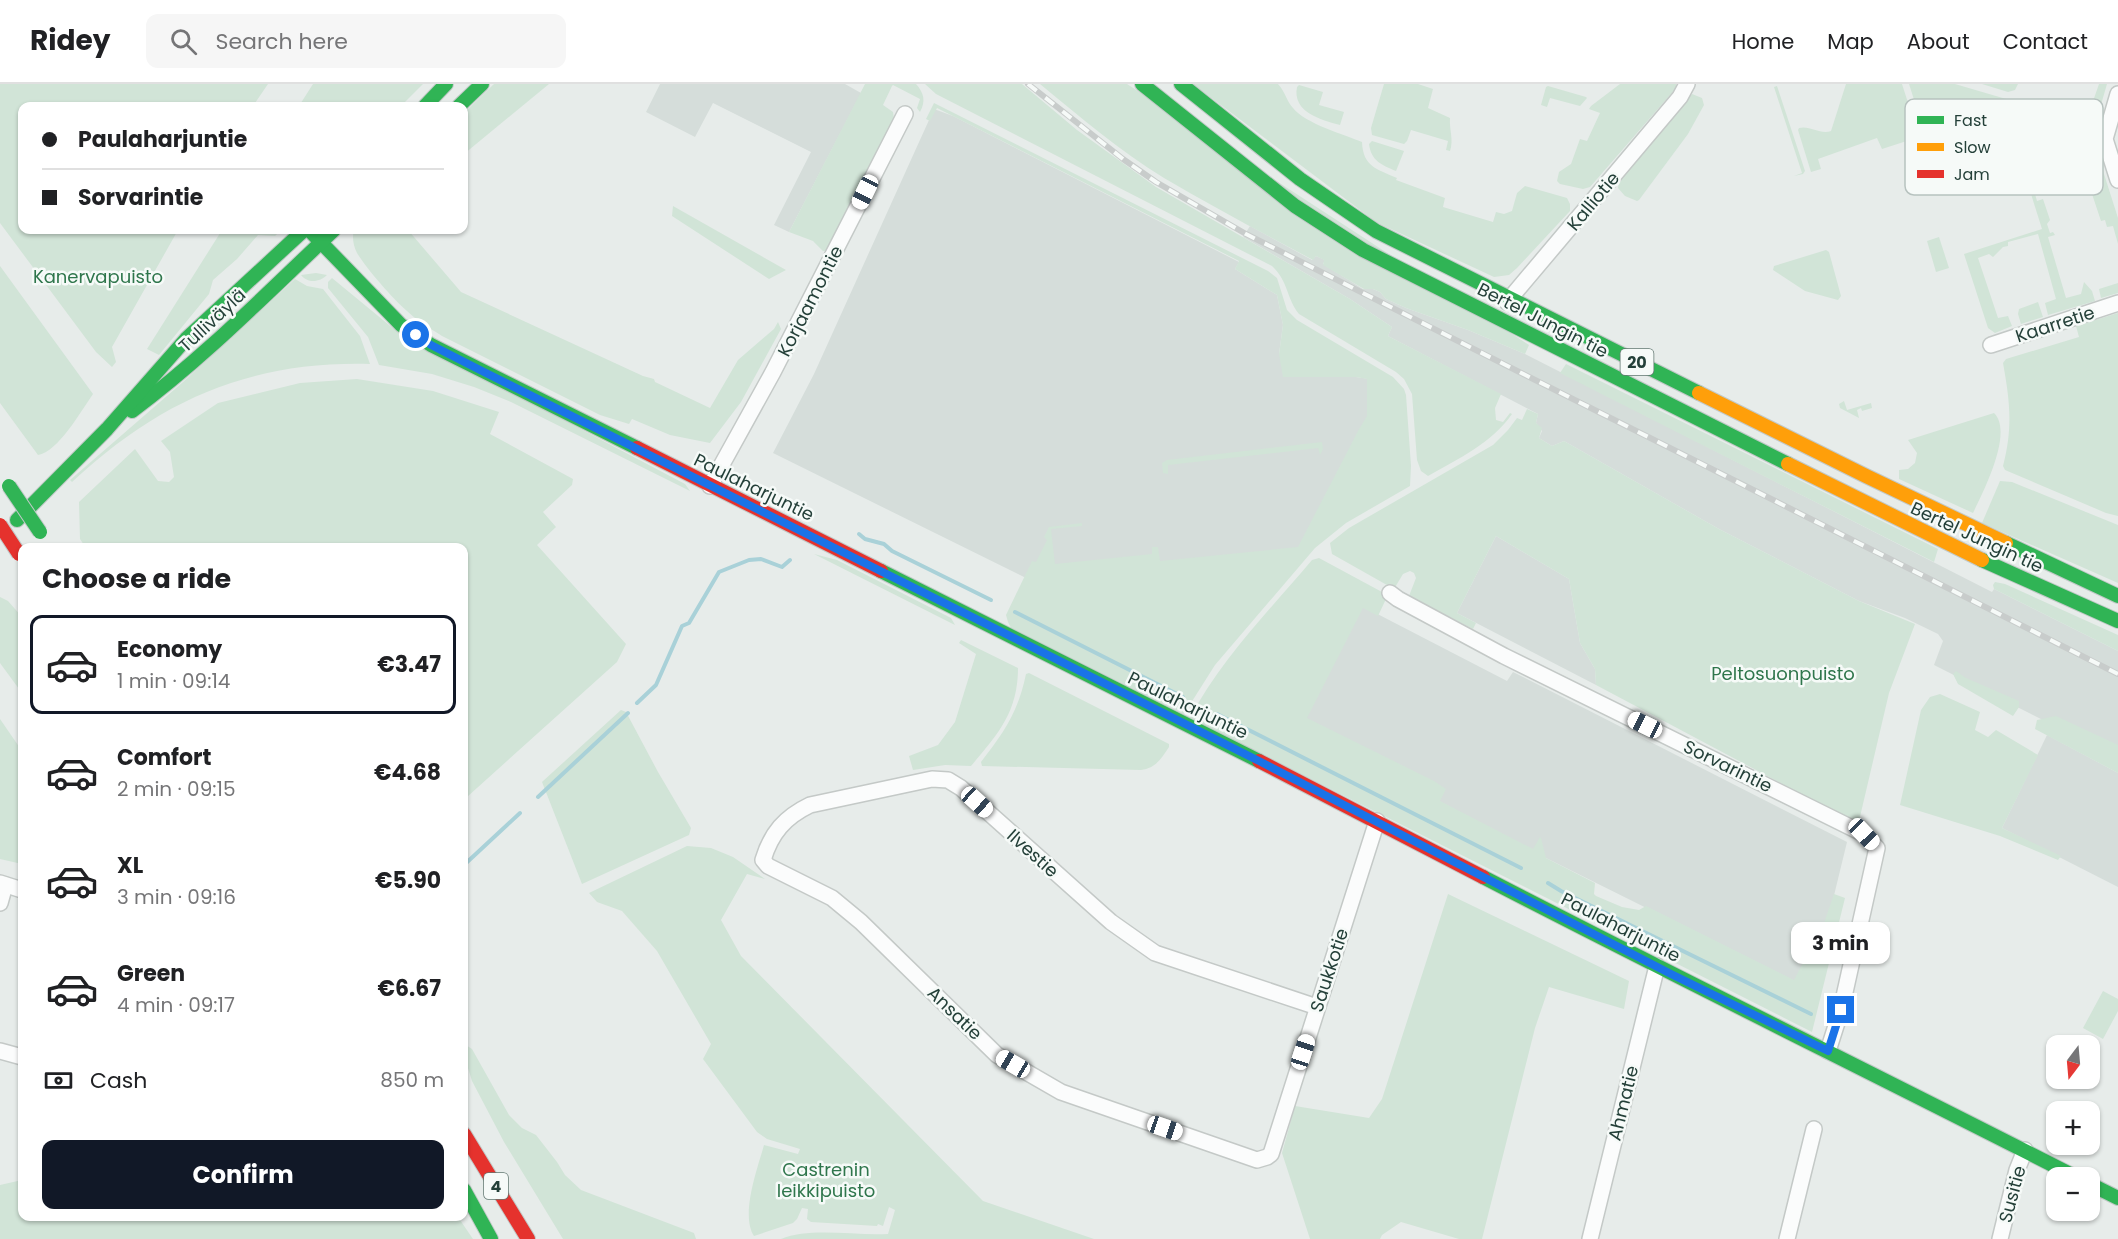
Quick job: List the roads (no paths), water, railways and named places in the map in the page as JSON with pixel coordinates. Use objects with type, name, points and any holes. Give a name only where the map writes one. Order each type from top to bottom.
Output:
[{"type":"main road","points":[[428,102],[446,84]]},
{"type":"main road","points":[[463,102],[482,84]]},
{"type":"main road","name":"Bertel Jungin tie","points":[[1142,84],[1170,104],[1285,199],[1363,250],[1961,551],[2118,621]]},
{"type":"main road","name":"Bertel Jungin tie","points":[[1181,84],[1303,182],[1337,207],[1376,231],[1866,476],[2118,596]]},
{"type":"main road","name":"Tulliväylä","points":[[0,538],[107,429],[186,339],[300,234]]},
{"type":"main road","name":"Paulaharjuntie","points":[[314,234],[401,325],[431,345],[1377,821],[1657,966],[2057,1167]]},
{"type":"main road","name":"Tulliväylä","points":[[107,429],[162,390],[206,352],[330,234]]},
{"type":"main road","points":[[0,472],[43,536]]},
{"type":"main road","points":[[0,525],[18,552]]},
{"type":"main road","name":"4","points":[[468,1141],[528,1239]]},
{"type":"main road","points":[[2100,1189],[2118,1198]]},
{"type":"main road","name":"4","points":[[468,1197],[491,1239]]},
{"type":"street","name":"Kalliotie","points":[[1497,318],[1509,298],[1609,182],[1680,97],[1688,84]]},
{"type":"street","points":[[2118,94],[2105,139],[2118,180]]},
{"type":"street","name":"Korjaamontie","points":[[710,486],[773,372],[905,114]]},
{"type":"street","name":"Kaarretie","points":[[1991,345],[2118,303]]},
{"type":"street","name":"Sorvarintie","points":[[1390,592],[1398,599],[1504,656],[1864,834],[1877,848],[1841,1010],[1828,1051]]},
{"type":"street","name":"Ilvestie","points":[[764,860],[767,846],[782,823],[795,812],[810,805],[932,779],[948,780],[961,788],[1111,922],[1155,953],[1317,1007]]},
{"type":"street","name":"Saukkotie","points":[[1271,1154],[1377,821]]},
{"type":"street","name":"Ansatie","points":[[764,860],[768,866],[832,898],[861,922],[997,1055],[1061,1092],[1257,1160],[1271,1154]]},
{"type":"street","points":[[0,903],[3,884],[18,889]]},
{"type":"street","name":"Ahmatie","points":[[1590,1239],[1657,966]]},
{"type":"street","points":[[0,1051],[18,1056]]},
{"type":"street","points":[[1787,1239],[1814,1129]]},
{"type":"street","name":"Susitie","points":[[2000,1239],[2017,1170],[2025,1150]]},
{"type":"waterway","points":[[859,534],[865,539],[884,544],[892,551],[991,600]]},
{"type":"waterway","points":[[637,703],[656,685],[682,626],[689,623],[719,572],[749,560],[761,559],[782,567],[790,560]]},
{"type":"waterway","points":[[1015,612],[1183,697]]},
{"type":"waterway","points":[[538,797],[628,713]]},
{"type":"waterway","points":[[1217,714],[1521,868]]},
{"type":"waterway","points":[[468,861],[520,813]]},
{"type":"waterway","points":[[1548,883],[1811,1014]]},
{"type":"railway","points":[[1028,84],[1156,182],[1246,234],[2118,674]]},
{"type":"park label","name":"Kanervapuisto","points":[[98,276]]},
{"type":"park label","name":"Peltosuonpuisto","points":[[1783,673]]},
{"type":"park label","name":"Castrenin leikkipuisto","points":[[826,1179]]}]
